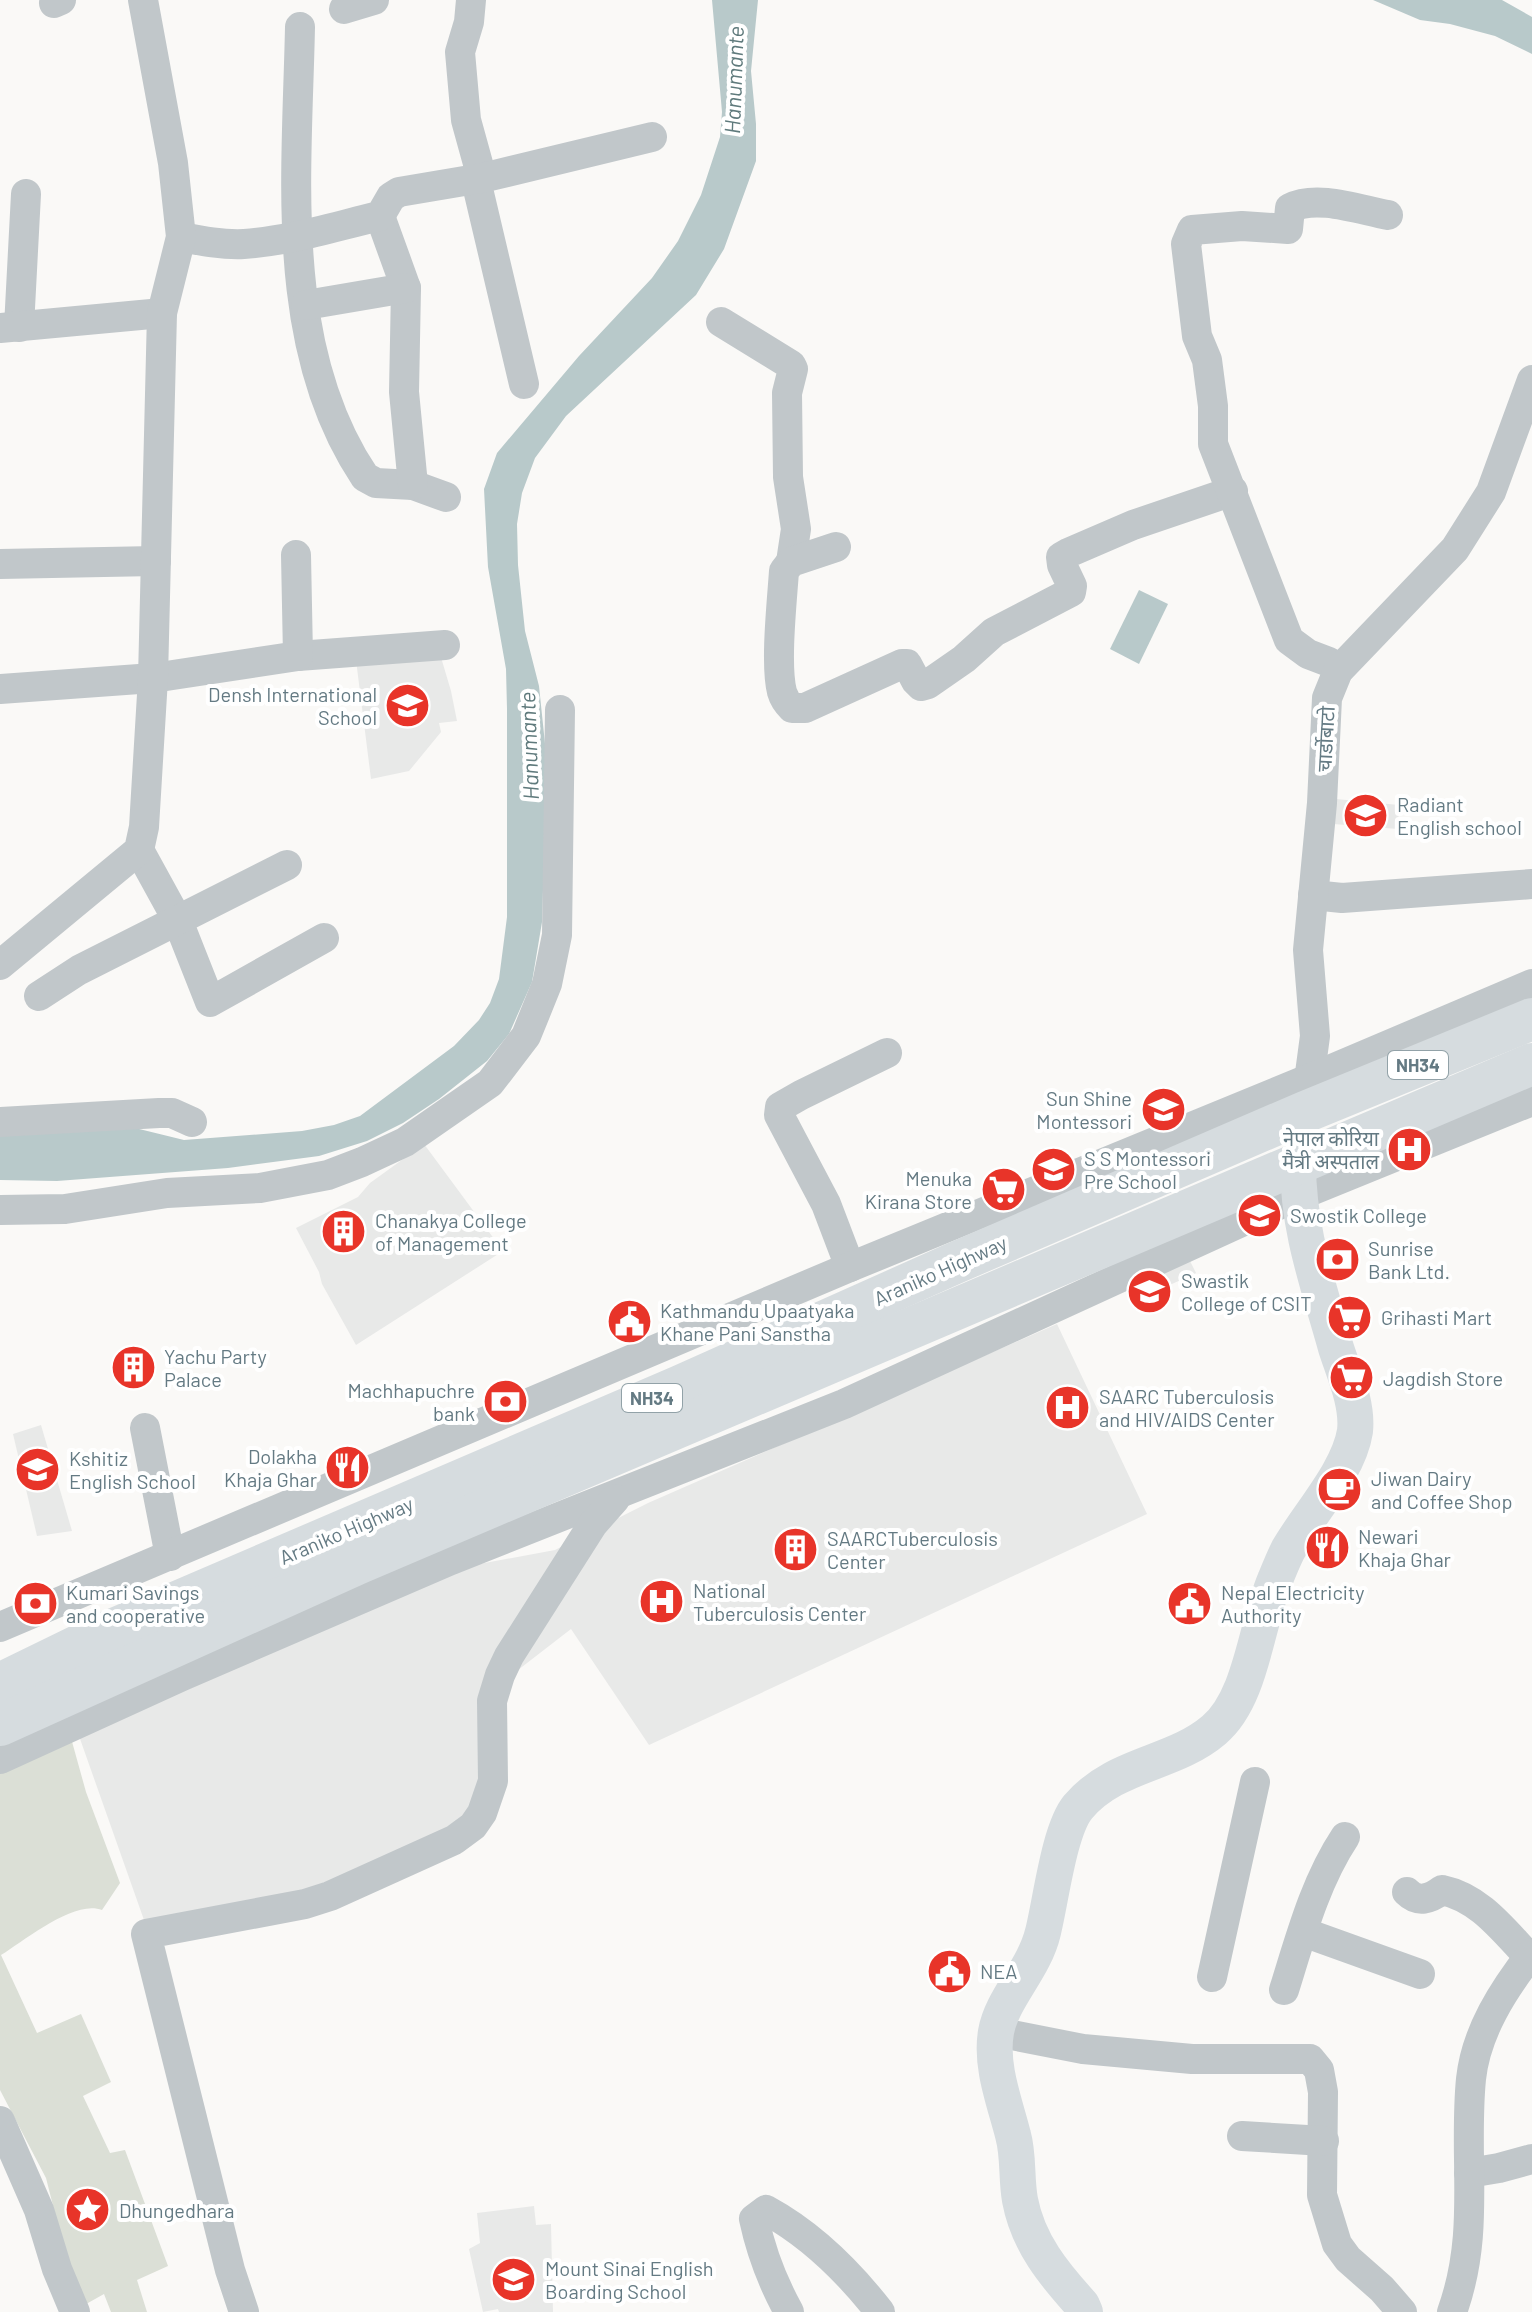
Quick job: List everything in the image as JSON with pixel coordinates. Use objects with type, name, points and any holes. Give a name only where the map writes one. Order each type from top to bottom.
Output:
[{"type":"highway","name":"Araniko Highway","points":[[0,1684],[100,1635],[680,1386],[1308,1095],[1532,1019]]},
{"type":"highway","name":"Araniko Highway","points":[[0,1725],[359,1563],[1298,1180],[1532,1064]]},
{"type":"main road","points":[[1085,2312],[1053,2273],[1028,2227],[1020,2199],[1015,2141],[995,2061],[996,2032],[1003,2008],[1031,1965],[1042,1937],[1067,1825],[1078,1807],[1111,1779],[1197,1743],[1216,1729],[1228,1714],[1250,1666],[1271,1587],[1287,1552],[1341,1467],[1351,1443],[1355,1431],[1351,1398],[1303,1233],[1298,1180]]},
{"type":"street","points":[[0,965],[139,850],[144,827],[153,678],[162,313],[181,237],[173,163],[143,0]]},
{"type":"street","points":[[344,9],[374,0]]},
{"type":"street","points":[[471,0],[469,22],[460,52],[466,120],[482,178],[478,189],[524,384]]},
{"type":"street","points":[[300,27],[296,236],[307,332],[329,407],[365,477],[376,483],[413,485],[446,497]]},
{"type":"street","points":[[181,237],[222,244],[246,244],[296,236],[380,216],[391,197],[399,192],[482,178],[652,137]]},
{"type":"street","points":[[26,194],[10,328],[162,313]]},
{"type":"street","points":[[1338,671],[1329,662],[1308,654],[1289,640],[1213,444],[1213,406],[1207,360],[1197,336],[1186,244],[1192,230],[1242,226],[1288,229],[1290,208],[1299,204],[1327,204],[1388,215]]},
{"type":"street","points":[[380,216],[406,288],[404,392],[413,485]]},
{"type":"street","points":[[306,305],[406,288]]},
{"type":"street","points":[[721,322],[793,369],[787,393],[788,477],[796,529],[791,562],[784,571],[780,668],[785,700],[792,708],[902,664],[907,664],[921,686],[928,684],[964,659],[994,632],[1071,592],[1072,586],[1061,557],[1133,525],[1233,491]]},
{"type":"street","name":"चार्डोबाटो","points":[[1298,1180],[1315,1036],[1308,950],[1322,803],[1327,698],[1338,671],[1455,549],[1491,492],[1532,380]]},
{"type":"street","points":[[791,562],[836,547]]},
{"type":"street","points":[[296,555],[298,656]]},
{"type":"street","points":[[0,564],[156,561]]},
{"type":"street","points":[[0,689],[153,678],[298,656],[445,645]]},
{"type":"street","points":[[0,1210],[65,1209],[167,1193],[260,1188],[328,1175],[405,1142],[490,1083],[526,1036],[547,984],[557,935],[560,710]]},
{"type":"street","points":[[139,850],[178,921],[210,1002],[324,938]]},
{"type":"street","points":[[39,996],[79,970],[287,865]]},
{"type":"street","points":[[1313,895],[1342,898],[1532,884]]},
{"type":"street","points":[[0,1627],[850,1267],[1308,1095],[1532,984]]},
{"type":"street","points":[[850,1267],[826,1204],[779,1115],[780,1107],[887,1053]]},
{"type":"street","points":[[0,1759],[364,1597],[844,1404],[1298,1180],[1532,1101]]},
{"type":"street","points":[[0,1122],[172,1113],[192,1122]]},
{"type":"street","points":[[145,1428],[170,1556]]},
{"type":"street","points":[[244,2312],[230,2270],[146,1934],[305,1904],[330,1896],[454,1840],[473,1826],[489,1798],[493,1781],[492,1701],[500,1675],[593,1524],[619,1495]]},
{"type":"street","points":[[1212,1977],[1255,1782]]},
{"type":"street","points":[[1284,1990],[1333,1855],[1345,1837]]},
{"type":"street","points":[[1407,1892],[1413,1898],[1421,1899],[1442,1890],[1456,1893],[1483,1909],[1531,1955],[1493,2007],[1471,2077],[1469,2244],[1462,2284],[1452,2312]]},
{"type":"street","points":[[1303,1932],[1420,1974]]},
{"type":"street","points":[[996,2032],[1083,2049],[1192,2059],[1310,2059],[1319,2070],[1323,2092],[1322,2195],[1337,2244],[1348,2259],[1382,2289],[1402,2312]]},
{"type":"street","points":[[0,2121],[39,2210],[57,2269],[75,2312]]},
{"type":"street","points":[[1242,2136],[1324,2141]]},
{"type":"street","points":[[1469,2173],[1532,2159]]},
{"type":"street","points":[[789,2312],[778,2292],[754,2219],[766,2210],[791,2224],[851,2275],[880,2312]]},
{"type":"shaded area","name":"Densh International School","points":[[440,654],[457,721],[439,723],[441,732],[409,771],[371,779],[356,660]]},
{"type":"shaded area","name":"Radiant English school","points":[[1336,799],[1399,805],[1398,829],[1333,824]]},
{"type":"shaded area","points":[[424,1144],[503,1251],[356,1345],[322,1284],[296,1228],[358,1197],[370,1183]]},
{"type":"shaded area","points":[[1189,1259],[1196,1273],[1161,1289],[1154,1274]]},
{"type":"shaded area","name":"National Tuberculosis Center","points":[[1057,1324],[1147,1514],[649,1745],[571,1629],[478,1701],[479,1779],[470,1811],[443,1830],[312,1891],[144,1920],[79,1736],[426,1574],[555,1550],[648,1503]]},
{"type":"shaded area","name":"Kshitiz English School","points":[[41,1425],[72,1531],[37,1536],[13,1434]]},
{"type":"shaded area","points":[[71,1738],[86,1792],[120,1883],[102,1910],[91,1908],[65,1915],[1,1955],[37,2033],[81,2014],[111,2082],[83,2096],[110,2153],[125,2150],[168,2266],[137,2280],[147,2312],[111,2312],[104,2294],[79,2308],[46,2178],[0,2090],[0,1773]]},
{"type":"shaded area","name":"Mount Sinai English Boarding School","points":[[534,2206],[536,2225],[551,2224],[553,2312],[499,2312],[498,2309],[483,2312],[469,2249],[480,2243],[477,2213]]},
{"type":"water","name":"Hanumante","points":[[712,0],[758,0],[751,71],[756,161],[724,249],[696,295],[566,416],[535,458],[522,493],[517,524],[518,565],[525,631],[539,686],[547,763],[542,922],[532,982],[509,1034],[487,1061],[403,1123],[367,1141],[319,1156],[228,1168],[57,1181],[0,1180],[0,1133],[131,1127],[184,1140],[302,1131],[360,1116],[454,1046],[479,1020],[490,1003],[499,979],[507,917],[507,709],[506,669],[488,567],[484,489],[497,453],[579,356],[652,278],[678,241],[701,195],[720,137],[722,112]]},
{"type":"water","points":[[1373,0],[1502,0],[1532,17],[1532,54],[1495,36],[1420,20]]},
{"type":"water","points":[[1139,590],[1168,604],[1139,664],[1110,649]]},
{"type":"place","name":"Densh International School","points":[[408,706]]},
{"type":"place","name":"Radiant English school","points":[[1366,815]]},
{"type":"place","name":"Sun Shine Montessori","points":[[1163,1109]]},
{"type":"place","name":"नेपाल कोरिया मैत्री अस्पताल","points":[[1410,1150]]},
{"type":"place","name":"S S Montessori Pre School","points":[[1053,1170]]},
{"type":"place","name":"Menuka Kirana Store","points":[[1003,1189]]},
{"type":"place","name":"Swostik College","points":[[1259,1215]]},
{"type":"place","name":"Chanakya College of Management","points":[[344,1232]]},
{"type":"place","name":"Sunrise Bank Ltd.","points":[[1337,1259]]},
{"type":"place","name":"Swastik College of CSIT","points":[[1150,1292]]},
{"type":"place","name":"Grihasti Mart","points":[[1350,1317]]},
{"type":"place","name":"Kathmandu Upaatyaka Khane Pani Sanstha","points":[[629,1321]]},
{"type":"place","name":"Yachu Party Palace","points":[[133,1367]]},
{"type":"place","name":"Jagdish Store","points":[[1352,1378]]},
{"type":"place","name":"Machhapuchre bank","points":[[506,1402]]},
{"type":"place","name":"SAARC Tuberculosis and HIV/AIDS Center","points":[[1068,1408]]},
{"type":"place","name":"Dolakha Khaja Ghar","points":[[348,1468]]},
{"type":"place","name":"Kshitiz English School","points":[[38,1470]]},
{"type":"place","name":"Jiwan Dairy and Coffee Shop","points":[[1340,1489]]},
{"type":"place","name":"Newari Khaja Ghar","points":[[1327,1547]]},
{"type":"place","name":"SAARCTuberculosis Center","points":[[796,1550]]},
{"type":"place","name":"National Tuberculosis Center","points":[[662,1601]]},
{"type":"place","name":"Kumari Savings and cooperative","points":[[35,1603]]},
{"type":"place","name":"Nepal Electricity Authority","points":[[1190,1604]]},
{"type":"place","name":"NEA","points":[[949,1971]]},
{"type":"place","name":"Dhungedhara","points":[[88,2210]]},
{"type":"place","name":"Mount Sinai English Boarding School","points":[[514,2279]]}]
